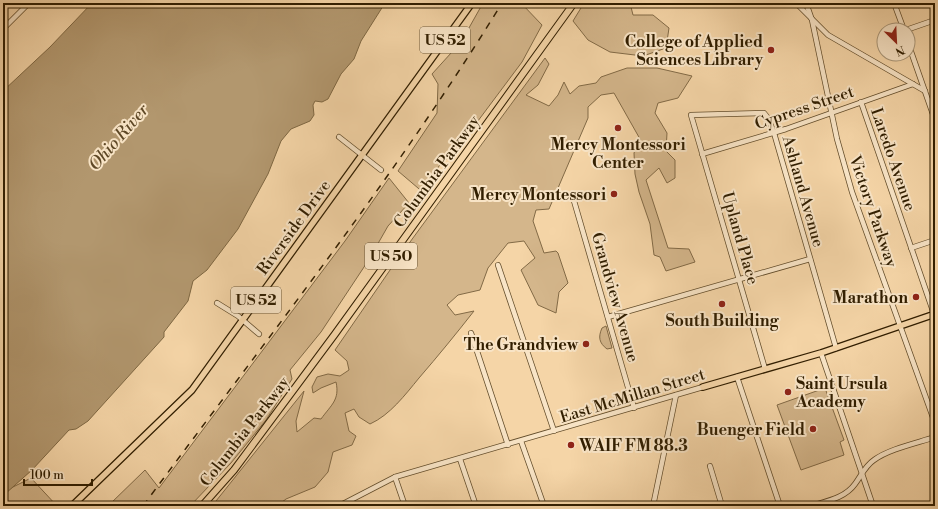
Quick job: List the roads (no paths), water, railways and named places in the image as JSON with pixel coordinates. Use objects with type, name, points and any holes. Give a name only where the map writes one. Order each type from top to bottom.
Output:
[{"type":"highway","name":"Columbia Parkway","points":[[202,506],[234,470],[335,334],[574,3]]},
{"type":"main road","name":"Riverside Drive","points":[[72,506],[192,390],[361,154],[472,3]]},
{"type":"main road","name":"East McMillan Street","points":[[703,387],[821,353],[935,314]]},
{"type":"street","points":[[3,29],[29,3]]},
{"type":"street","points":[[796,3],[828,35],[925,91]]},
{"type":"street","name":"Victory Parkway","points":[[806,3],[812,20],[832,113],[852,192],[935,422]]},
{"type":"street","points":[[894,3],[902,22]]},
{"type":"street","points":[[916,26],[935,20]]},
{"type":"street","points":[[915,62],[935,120]]},
{"type":"street","name":"Cypress Street","points":[[702,154],[774,133],[913,84]]},
{"type":"street","name":"Laredo Avenue","points":[[861,102],[935,314]]},
{"type":"street","name":"Ashland Avenue","points":[[691,115],[764,113],[768,118],[774,133],[836,348]]},
{"type":"street","name":"Upland Place","points":[[691,115],[765,369]]},
{"type":"street","points":[[338,137],[381,170]]},
{"type":"street","name":"Grandview Avenue","points":[[572,194],[634,408]]},
{"type":"street","points":[[911,248],[935,240]]},
{"type":"street","points":[[608,318],[810,259]]},
{"type":"street","points":[[498,265],[554,431]]},
{"type":"street","points":[[217,303],[238,316],[241,321],[260,334]]},
{"type":"street","points":[[471,333],[508,445]]},
{"type":"street","points":[[821,353],[873,506]]},
{"type":"street","points":[[737,377],[780,506]]},
{"type":"street","name":"East McMillan Street","points":[[339,506],[395,478],[703,387]]},
{"type":"street","points":[[653,506],[676,395]]},
{"type":"street","points":[[811,506],[842,495],[854,486],[868,465],[878,457],[935,437]]},
{"type":"street","points":[[521,441],[544,506]]},
{"type":"street","points":[[460,459],[476,506]]},
{"type":"street","points":[[710,466],[722,506]]},
{"type":"street","points":[[395,478],[405,506]]},
{"type":"water","name":"Ohio River","points":[[92,3],[385,3],[361,41],[354,59],[341,74],[328,99],[322,102],[315,101],[313,105],[314,115],[310,121],[291,129],[281,141],[268,174],[238,229],[207,270],[193,281],[188,301],[164,332],[164,337],[88,421],[76,429],[69,430],[32,470],[5,494],[3,498],[3,91],[50,47]]},
{"type":"railway","points":[[143,506],[328,259],[418,133],[502,3]]},
{"type":"place","name":"College of Applied Sciences Library","points":[[771,50]]},
{"type":"place","name":"Mercy Montessori Center","points":[[618,128]]},
{"type":"place","name":"Mercy Montessori","points":[[614,194]]},
{"type":"place","name":"Marathon","points":[[916,297]]},
{"type":"place","name":"South Building","points":[[722,304]]},
{"type":"place","name":"The Grandview","points":[[586,344]]},
{"type":"place","name":"Saint Ursula Academy","points":[[788,392]]},
{"type":"place","name":"Buenger Field","points":[[813,429]]},
{"type":"place","name":"WAIF FM 88.3","points":[[571,445]]}]
